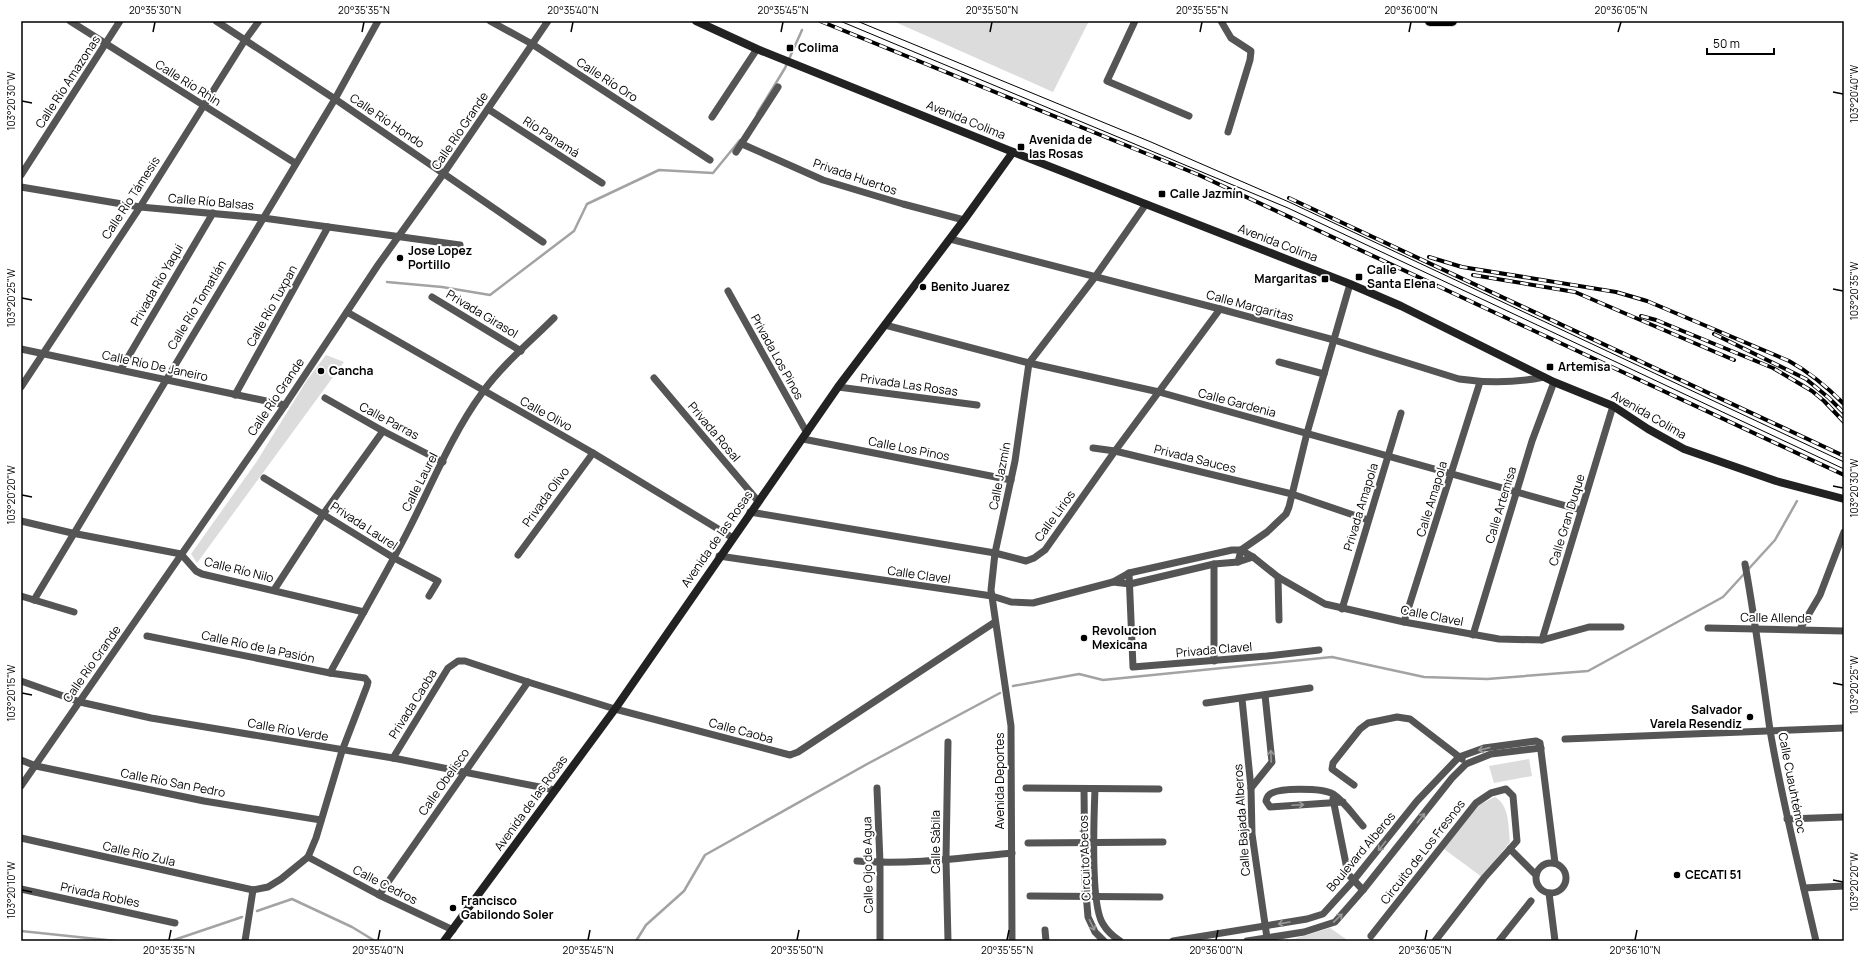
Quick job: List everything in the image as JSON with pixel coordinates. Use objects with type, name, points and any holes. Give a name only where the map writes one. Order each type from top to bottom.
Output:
[{"type":"main road","points":[[1430,21],[1452,21]]},
{"type":"street","name":"Calle Río Rhin","points":[[70,21],[202,106],[295,163]]},
{"type":"street","name":"Calle Río Amazonas","points":[[21,175],[120,21]]},
{"type":"street","name":"Calle Río Hondo","points":[[216,21],[335,99],[543,242]]},
{"type":"street","name":"Calle Río Támesis","points":[[21,388],[140,206],[202,106],[259,21]]},
{"type":"street","name":"Calle Río Tomatlán","points":[[34,600],[72,533],[335,99],[378,21]]},
{"type":"street","name":"Calle Río Oro","points":[[490,21],[532,44],[710,160]]},
{"type":"street","name":"Calle Río Grande","points":[[21,786],[285,405],[347,312],[548,21]]},
{"type":"street","name":"Avenida Colima","points":[[696,21],[782,59],[1013,152],[1350,284],[1401,306],[1554,382],[1613,406],[1648,429],[1684,449],[1776,481],[1844,499]]},
{"type":"street","points":[[1135,21],[1107,81],[1189,116]]},
{"type":"street","points":[[1221,21],[1231,38],[1251,51],[1250,60],[1228,132]]},
{"type":"street","points":[[712,117],[756,48]]},
{"type":"street","points":[[736,152],[778,88]]},
{"type":"street","name":"Río Panamá","points":[[488,109],[602,183]]},
{"type":"street","name":"Privada Huertos","points":[[742,144],[823,180],[903,204],[964,220]]},
{"type":"street","name":"Avenida de las Rosas","points":[[444,941],[615,709],[719,556],[805,436],[838,387],[950,239],[1013,152]]},
{"type":"street","name":"Calle Río Balsas","points":[[21,187],[140,206],[264,218],[398,238],[460,245]]},
{"type":"street","name":"Calle Jazmín","points":[[995,622],[991,590],[995,553],[1011,480],[1030,363],[1095,277],[1146,204]]},
{"type":"street","name":"Privada Río Yaqui","points":[[121,369],[213,213]]},
{"type":"street","name":"Calle Río Tuxpan","points":[[235,395],[328,227]]},
{"type":"street","name":"Calle Margaritas","points":[[950,239],[1334,340],[1459,379],[1480,382],[1525,380],[1544,377]]},
{"type":"street","points":[[1238,562],[1241,550],[1268,532],[1286,514],[1290,507],[1307,434],[1350,284]]},
{"type":"street","name":"Privada Los Pinos","points":[[728,291],[805,436]]},
{"type":"street","name":"Privada Girasol","points":[[432,297],[521,351]]},
{"type":"street","name":"Calle Lirios","points":[[750,512],[995,553],[1026,562],[1045,550],[1115,451],[1220,309]]},
{"type":"street","name":"Calle Olivo","points":[[347,312],[483,392],[592,453],[733,538]]},
{"type":"street","name":"Calle Laurel","points":[[330,673],[394,558],[468,415],[483,392],[554,318]]},
{"type":"street","name":"Calle Gardenia","points":[[885,325],[1030,363],[1159,392],[1451,475],[1581,510]]},
{"type":"street","name":"Calle Río De Janeiro","points":[[21,349],[42,355],[121,369],[285,405]]},
{"type":"street","points":[[1279,362],[1324,374]]},
{"type":"street","name":"Privada Rosal","points":[[654,378],[758,501]]},
{"type":"street","name":"Calle Amapola","points":[[1404,622],[1480,382]]},
{"type":"street","name":"Calle Artemisa","points":[[1473,635],[1532,441],[1554,382]]},
{"type":"street","name":"Privada Las Rosas","points":[[838,387],[977,405]]},
{"type":"street","name":"Calle Parras","points":[[325,398],[383,431],[443,462]]},
{"type":"street","name":"Calle Gran Duque","points":[[1542,640],[1613,406]]},
{"type":"street","name":"Privada Amapola","points":[[1342,609],[1401,413]]},
{"type":"street","points":[[274,590],[324,513],[383,431]]},
{"type":"street","name":"Calle Los Pinos","points":[[805,436],[1011,480]]},
{"type":"street","name":"Privada Sauces","points":[[1093,448],[1115,451],[1292,494],[1368,520]]},
{"type":"street","name":"Privada Olivo","points":[[518,555],[592,453]]},
{"type":"street","name":"Privada Laurel","points":[[264,478],[324,513],[394,558],[438,581],[429,596]]},
{"type":"street","points":[[21,521],[72,533],[181,554]]},
{"type":"street","points":[[1800,629],[1820,595],[1844,532]]},
{"type":"street","name":"Calle Clavel","points":[[719,556],[992,596],[1012,602],[1033,603],[1114,582],[1129,573],[1219,552],[1241,550],[1253,557],[1278,577],[1316,600],[1342,609],[1404,622],[1499,639],[1542,640],[1589,627],[1621,627]]},
{"type":"street","name":"Calle Río Nilo","points":[[181,554],[196,571],[202,574],[364,612]]},
{"type":"street","name":"Calle Clavel","points":[[1114,582],[1130,584],[1214,564],[1238,562],[1253,557]]},
{"type":"street","points":[[1214,564],[1214,661]]},
{"type":"street","name":"Calle Cuauhtémoc","points":[[1745,564],[1756,628],[1770,730],[1787,819],[1816,941]]},
{"type":"street","name":"Privada Clavel","points":[[1129,573],[1133,668],[1319,650]]},
{"type":"street","points":[[1278,577],[1279,620]]},
{"type":"street","points":[[21,596],[74,612]]},
{"type":"street","name":"Calle Caoba","points":[[453,663],[465,661],[615,709],[790,755],[798,752],[995,622]]},
{"type":"street","name":"Avenida Deportes","points":[[995,622],[1010,712],[1012,941]]},
{"type":"street","name":"Calle Allende","points":[[1708,628],[1844,630]]},
{"type":"street","name":"Calle Río de la Pasión","points":[[147,636],[330,673],[365,678],[368,682],[367,686],[342,751]]},
{"type":"street","name":"Privada Caoba","points":[[393,758],[453,663]]},
{"type":"street","name":"Calle Río Verde","points":[[21,681],[80,702],[151,718],[342,751],[393,758],[555,790]]},
{"type":"street","name":"Calle Obelisco","points":[[379,895],[528,682]]},
{"type":"street","points":[[1206,703],[1310,688]]},
{"type":"street","points":[[1251,788],[1272,762],[1265,695]]},
{"type":"street","name":"Calle Bajada Alberos","points":[[1242,699],[1251,788],[1251,821],[1253,842],[1267,938]]},
{"type":"street","points":[[1354,785],[1332,769],[1333,763],[1360,729],[1368,723],[1397,717],[1410,719],[1466,764]]},
{"type":"street","points":[[1565,738],[1844,728]]},
{"type":"street","name":"Boulevard Alberos","points":[[1173,941],[1307,919],[1323,914],[1353,881],[1417,801],[1459,757],[1484,748],[1536,741],[1540,743],[1541,748],[1491,754],[1466,764],[1452,778],[1363,890],[1335,922],[1304,932],[1247,941]]},
{"type":"street","name":"Calle Sábila","points":[[948,742],[946,859],[948,941]]},
{"type":"street","points":[[1541,748],[1555,863]]},
{"type":"street","points":[[245,941],[252,890],[268,887],[281,879],[308,857],[342,751]]},
{"type":"street","name":"Calle Río San Pedro","points":[[21,760],[36,766],[204,801],[321,820]]},
{"type":"street","name":"Calle Ojo de Agua","points":[[877,788],[880,863],[880,941]]},
{"type":"street","points":[[1026,788],[1159,789]]},
{"type":"street","name":"Circuito Abetos","points":[[1084,789],[1086,897],[1088,917],[1095,932],[1104,941]]},
{"type":"street","name":"Circuito Abetos","points":[[1095,789],[1094,843],[1098,913],[1102,924],[1120,941]]},
{"type":"street","points":[[1342,802],[1270,807],[1266,801],[1268,795],[1273,792],[1299,789],[1320,790],[1331,793],[1342,802],[1363,826]]},
{"type":"street","name":"Circuito de Los Fresnos","points":[[1371,936],[1476,803],[1491,793],[1506,789],[1513,796],[1516,841],[1484,878],[1435,941]]},
{"type":"street","points":[[1331,793],[1348,874],[1363,890]]},
{"type":"street","points":[[1787,819],[1844,818]]},
{"type":"street","name":"Calle Río Zula","points":[[21,838],[252,890]]},
{"type":"street","points":[[1028,843],[1163,842]]},
{"type":"street","points":[[1510,849],[1536,875],[1538,884],[1544,891],[1549,893],[1559,891],[1565,883],[1566,878],[1563,869],[1555,863],[1541,866],[1536,875]]},
{"type":"street","points":[[857,861],[880,863],[1012,853]]},
{"type":"street","name":"Calle Cedros","points":[[308,857],[379,895],[453,930]]},
{"type":"street","points":[[1804,888],[1844,886]]},
{"type":"street","name":"Privada Robles","points":[[21,889],[175,923]]},
{"type":"street","points":[[1549,893],[1555,941]]},
{"type":"street","points":[[1030,896],[1160,897]]},
{"type":"street","points":[[1500,940],[1531,901]]},
{"type":"street","points":[[1045,930],[1046,941]]},
{"type":"shaded area","points":[[893,21],[1089,21],[1053,92]]},
{"type":"shaded area","points":[[326,355],[344,362],[197,563],[191,554],[257,461],[307,380]]},
{"type":"shaded area","points":[[1529,759],[1532,776],[1494,783],[1489,766]]},
{"type":"shaded area","points":[[1495,797],[1500,801],[1506,811],[1510,842],[1482,877],[1444,849],[1479,805]]},
{"type":"shaded area","points":[[1330,928],[1349,941],[1287,941]]},
{"type":"waterway","points":[[757,114],[785,68],[802,30]]},
{"type":"waterway","points":[[387,282],[442,287],[490,295],[574,231],[587,204],[659,170],[713,173],[740,140]]},
{"type":"waterway","points":[[1013,686],[1079,674],[1103,680],[1332,657],[1424,677],[1487,679],[1588,671],[1723,597],[1775,540],[1797,501]]},
{"type":"waterway","points":[[636,941],[646,925],[684,891],[705,855],[869,763],[1000,693]]},
{"type":"waterway","points":[[257,911],[292,899],[352,927],[375,941]]},
{"type":"waterway","points":[[171,941],[242,917]]},
{"type":"waterway","points":[[21,931],[116,941]]},
{"type":"tram line","points":[[840,21],[1288,208],[1844,469]]},
{"type":"tram line","points":[[857,21],[1151,142],[1289,202],[1844,462]]},
{"type":"railway","points":[[820,21],[1199,175],[1844,475]]},
{"type":"railway","points":[[1289,198],[1844,456]]},
{"type":"railway","points":[[1429,257],[1462,267],[1616,292],[1647,301],[1789,361],[1804,370],[1844,404]]},
{"type":"railway","points":[[1473,275],[1575,292],[1734,360]]},
{"type":"railway","points":[[1641,316],[1656,320],[1773,368],[1812,391],[1844,422]]},
{"type":"railway","points":[[1714,334],[1806,379],[1844,413]]},
{"type":"place","name":"Colima","points":[[790,48]]},
{"type":"place","name":"Avenida de las Rosas","points":[[1021,147]]},
{"type":"place","name":"Calle Jazmín","points":[[1162,194]]},
{"type":"place","name":"Jose Lopez Portillo","points":[[400,258]]},
{"type":"place","name":"Calle Santa Elena","points":[[1359,277]]},
{"type":"place","name":"Margaritas","points":[[1325,279]]},
{"type":"place","name":"Benito Juarez","points":[[923,287]]},
{"type":"place","name":"Artemisa","points":[[1550,367]]},
{"type":"place","name":"Cancha","points":[[321,371]]},
{"type":"place","name":"Revolucion Mexicana","points":[[1084,638]]},
{"type":"place","name":"Salvador Varela Resendiz","points":[[1750,717]]},
{"type":"place","name":"CECATI 51","points":[[1677,875]]},
{"type":"place","name":"Francisco Gabilondo Soler","points":[[453,908]]}]
